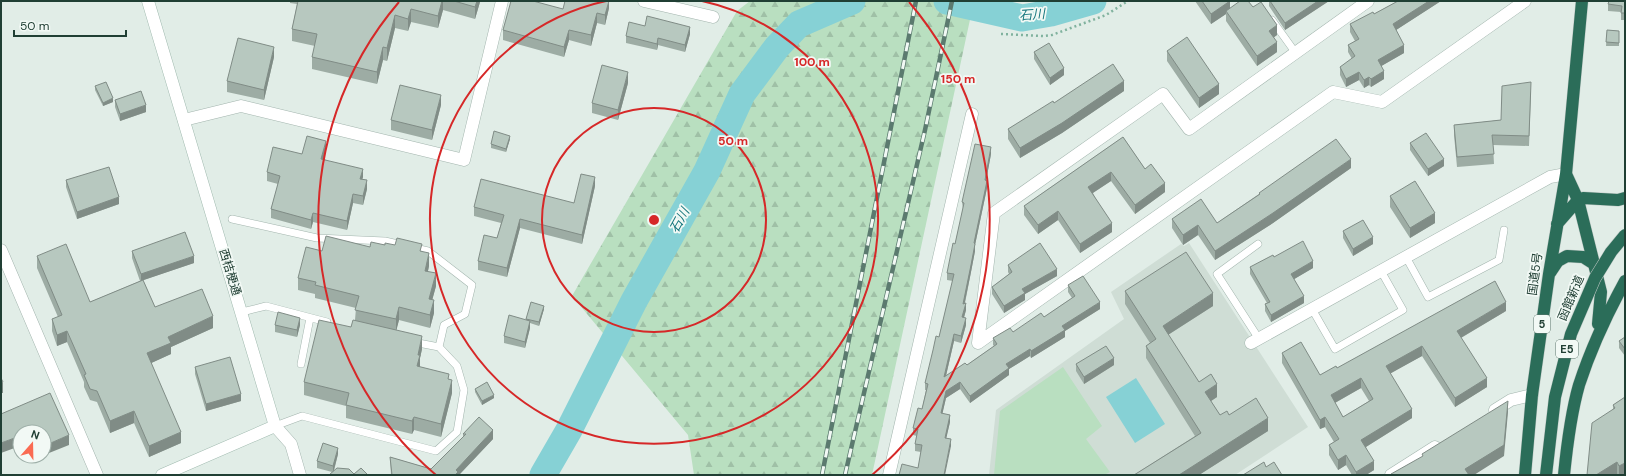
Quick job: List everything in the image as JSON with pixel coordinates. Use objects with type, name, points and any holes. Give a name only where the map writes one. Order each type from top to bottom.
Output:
[{"type":"highway","name":"国道5号","points":[[1525,475],[1532,395],[1556,225],[1566,174],[1582,1]]},
{"type":"highway","points":[[1566,174],[1578,200],[1601,292],[1600,316],[1594,343]]},
{"type":"highway","points":[[1556,225],[1578,200],[1583,198],[1618,200],[1625,198]]},
{"type":"highway","name":"函館新道","points":[[1546,475],[1555,397],[1571,334],[1595,278],[1625,235]]},
{"type":"highway","points":[[1549,274],[1558,261],[1567,256],[1583,257],[1594,264]]},
{"type":"highway","points":[[1564,475],[1567,447],[1579,385],[1594,343],[1613,302],[1625,281]]},
{"type":"street","name":"西桔梗通","points":[[148,1],[275,426]]},
{"type":"street","points":[[184,120],[241,106],[464,160],[502,1]]},
{"type":"street","points":[[644,1],[713,17]]},
{"type":"street","points":[[1363,2],[1189,130],[1163,94],[994,214],[978,343],[1333,92],[1382,102],[1525,1]]},
{"type":"street","points":[[889,475],[972,114]]},
{"type":"street","points":[[1255,341],[1550,177],[1566,174]]},
{"type":"street","points":[[1,250],[97,475]]},
{"type":"street","points":[[1484,417],[1511,400],[1532,395]]},
{"type":"street","points":[[162,475],[275,426],[291,444],[300,475]]},
{"type":"street","points":[[1391,475],[1444,442]]},
{"type":"lane","points":[[1268,14],[1295,52]]},
{"type":"lane","points":[[232,219],[317,238],[385,241],[428,251],[472,285],[465,314],[444,325],[439,347]]},
{"type":"lane","points":[[1406,257],[1428,297],[1499,260],[1504,230]]},
{"type":"lane","points":[[1255,341],[1217,274],[1258,244]]},
{"type":"lane","points":[[1312,309],[1334,349],[1403,310],[1381,271]]},
{"type":"lane","points":[[242,312],[266,306],[332,323]]},
{"type":"lane","points":[[301,364],[310,318]]},
{"type":"lane","points":[[275,426],[302,416],[436,451],[457,432],[464,390],[457,366],[439,347],[408,340]]},
{"type":"path","points":[[1001,34],[1052,35],[1106,15],[1128,1]]},
{"type":"shaded area","points":[[1189,243],[1308,427],[1235,475],[989,475],[996,410],[1124,319],[1111,292],[1181,244],[1184,246]]},
{"type":"green space","points":[[750,1],[974,1],[872,475],[694,475],[688,435],[572,296],[737,11]]},
{"type":"green space","points":[[1063,367],[1102,426],[1086,439],[1110,472],[1104,475],[994,475],[1000,411]]},
{"type":"water","points":[[1136,378],[1165,424],[1135,443],[1106,397]]},
{"type":"building","points":[[298,1],[442,1],[438,16],[411,9],[408,19],[395,15],[387,48],[383,47],[377,72],[312,57],[317,34],[292,29]]},
{"type":"building","points":[[454,1],[477,1],[475,7]]},
{"type":"building","points":[[511,1],[533,1],[563,9],[565,1],[609,1],[605,15],[597,13],[591,35],[569,30],[564,47],[503,30]]},
{"type":"building","points":[[1202,1],[1230,1],[1211,14]]},
{"type":"building","points":[[1240,1],[1248,1],[1253,7],[1261,2],[1277,25],[1269,31],[1277,42],[1257,56],[1226,11]]},
{"type":"building","points":[[1270,1],[1318,1],[1285,23]]},
{"type":"building","points":[[1398,1],[1429,1],[1393,24],[1404,45],[1378,60],[1384,71],[1371,79],[1369,77],[1364,80],[1359,72],[1346,79],[1340,67],[1355,56],[1348,45],[1359,39],[1350,24],[1373,12],[1374,14]]},
{"type":"building","points":[[1609,1],[1625,1],[1625,13],[1621,13],[1622,6],[1608,4]]},
{"type":"building","points":[[647,16],[690,27],[685,45],[658,38],[657,44],[626,36],[629,22],[645,26]]},
{"type":"building","points":[[1607,30],[1619,31],[1619,43],[1606,42]]},
{"type":"building","points":[[1187,37],[1219,84],[1199,98],[1167,51]]},
{"type":"building","points":[[238,38],[274,47],[264,90],[227,81]]},
{"type":"building","points":[[1049,43],[1064,68],[1050,78],[1034,52]]},
{"type":"building","points":[[1113,64],[1124,81],[1062,123],[1020,148],[1008,129],[1053,101],[1054,103]]},
{"type":"building","points":[[602,65],[628,72],[618,110],[592,103]]},
{"type":"building","points":[[106,82],[113,98],[103,103],[95,86]]},
{"type":"building","points":[[1531,82],[1529,136],[1492,135],[1494,154],[1457,157],[1454,125],[1501,120],[1502,86]]},
{"type":"building","points":[[400,85],[441,95],[432,130],[391,120]]},
{"type":"building","points":[[141,91],[146,105],[120,114],[115,100]]},
{"type":"building","points":[[494,131],[510,136],[506,149],[491,144]]},
{"type":"building","points":[[1426,133],[1444,159],[1428,169],[1410,143]]},
{"type":"building","points":[[307,136],[326,141],[321,159],[363,169],[360,179],[367,180],[363,196],[353,194],[347,221],[313,213],[311,220],[271,209],[280,176],[267,172],[273,147],[302,154]]},
{"type":"building","points":[[1123,137],[1145,169],[1151,164],[1165,183],[1135,205],[1111,172],[1088,187],[1112,223],[1080,244],[1058,211],[1038,225],[1024,206]]},
{"type":"building","points":[[1336,139],[1351,159],[1215,251],[1198,225],[1183,235],[1172,219],[1201,199],[1217,223]]},
{"type":"building","points":[[975,144],[991,147],[985,180],[987,181],[963,304],[966,303],[962,317],[966,318],[961,336],[954,334],[944,377],[965,363],[967,365],[997,344],[993,338],[1010,328],[1013,332],[1041,313],[1044,317],[1075,296],[1068,285],[1083,276],[1100,302],[1062,326],[1065,330],[1031,351],[1030,349],[1006,364],[1009,368],[970,396],[960,382],[946,391],[941,413],[950,415],[945,438],[951,439],[944,475],[899,475],[902,464],[918,468],[922,445],[915,444],[918,429],[913,428],[918,408],[922,409],[928,384],[925,383],[936,336],[939,337],[954,274],[947,273],[953,243],[955,244],[964,203],[962,202]]},
{"type":"building","points":[[109,167],[119,197],[77,212],[66,180]]},
{"type":"building","points":[[581,174],[595,177],[582,235],[520,219],[507,268],[478,261],[484,235],[497,238],[504,215],[474,207],[481,179],[574,203]]},
{"type":"building","points":[[1415,181],[1435,213],[1410,228],[1390,196]]},
{"type":"building","points":[[1363,220],[1373,237],[1353,249],[1343,231]]},
{"type":"building","points":[[185,232],[194,256],[141,274],[132,251]]},
{"type":"building","points":[[326,236],[370,247],[371,242],[385,245],[385,243],[395,245],[397,238],[422,244],[420,251],[429,253],[425,271],[436,273],[429,299],[434,300],[430,315],[399,307],[396,319],[355,310],[359,296],[315,285],[316,282],[298,278],[306,247],[322,251]]},
{"type":"building","points":[[1303,241],[1313,261],[1291,274],[1304,296],[1271,315],[1265,304],[1270,302],[1250,267],[1273,255],[1274,257]]},
{"type":"building","points":[[1040,243],[1057,269],[1022,289],[1025,293],[1004,306],[992,287],[1012,272],[1008,265]]},
{"type":"building","points":[[66,244],[90,302],[143,280],[155,307],[202,289],[213,316],[168,337],[171,343],[147,353],[181,432],[149,446],[134,411],[110,421],[97,391],[90,389],[84,375],[86,374],[67,331],[57,335],[52,319],[62,315],[37,256]]},
{"type":"building","points":[[1186,252],[1213,293],[1163,326],[1199,382],[1211,374],[1217,384],[1205,392],[1220,415],[1227,411],[1229,415],[1256,398],[1268,418],[1179,475],[1134,475],[1201,433],[1146,346],[1156,339],[1125,291]]},
{"type":"building","points":[[1495,281],[1506,302],[1457,331],[1487,378],[1455,398],[1422,346],[1386,366],[1412,409],[1361,440],[1374,461],[1356,472],[1346,455],[1338,460],[1329,445],[1339,439],[1325,417],[1320,420],[1282,353],[1301,342],[1320,375],[1336,366],[1337,368]],"holes":[[[1361,378],[1373,399],[1343,417],[1331,395]]]},
{"type":"building","points":[[531,302],[544,306],[539,322],[526,319]]},
{"type":"building","points":[[278,312],[300,318],[297,330],[275,325]]},
{"type":"building","points":[[509,315],[530,321],[525,342],[504,336]]},
{"type":"building","points":[[319,320],[351,327],[353,320],[422,336],[417,366],[449,374],[448,379],[452,380],[441,424],[414,417],[412,421],[346,405],[349,393],[304,382]]},
{"type":"building","points":[[1625,337],[1625,349],[1619,341]]},
{"type":"building","points":[[1106,346],[1114,358],[1084,377],[1076,364]]},
{"type":"building","points":[[230,357],[241,394],[206,404],[195,367]]},
{"type":"building","points":[[487,382],[494,395],[482,401],[475,389]]},
{"type":"building","points":[[50,393],[69,435],[52,442],[52,424],[12,424],[12,439],[1,443],[1,414]]},
{"type":"building","points":[[1625,397],[1625,463],[1619,466],[1617,462],[1596,475],[1587,475],[1592,423],[1615,408],[1613,405]]},
{"type":"building","points":[[1508,401],[1504,445],[1465,469],[1469,475],[1391,475],[1423,456],[1422,454]]},
{"type":"building","points":[[479,417],[493,430],[456,470],[458,472],[455,475],[392,475],[390,457],[431,469],[466,434],[463,434]]},
{"type":"building","points":[[323,443],[338,448],[333,466],[317,461]]},
{"type":"building","points":[[1264,462],[1266,467],[1274,462],[1282,475],[1243,475]]},
{"type":"building","points":[[337,468],[349,469],[354,474],[361,468],[368,475],[329,475]]},
{"type":"waterway","name":"石川","points":[[543,475],[569,430],[634,301],[707,171],[742,94],[777,47],[799,24],[852,1]]},
{"type":"waterway","name":"石川","points":[[947,1],[1022,18],[1051,13],[1093,1]]},
{"type":"railway","points":[[822,475],[916,1]]},
{"type":"railway","points":[[845,475],[925,130],[952,1]]}]
